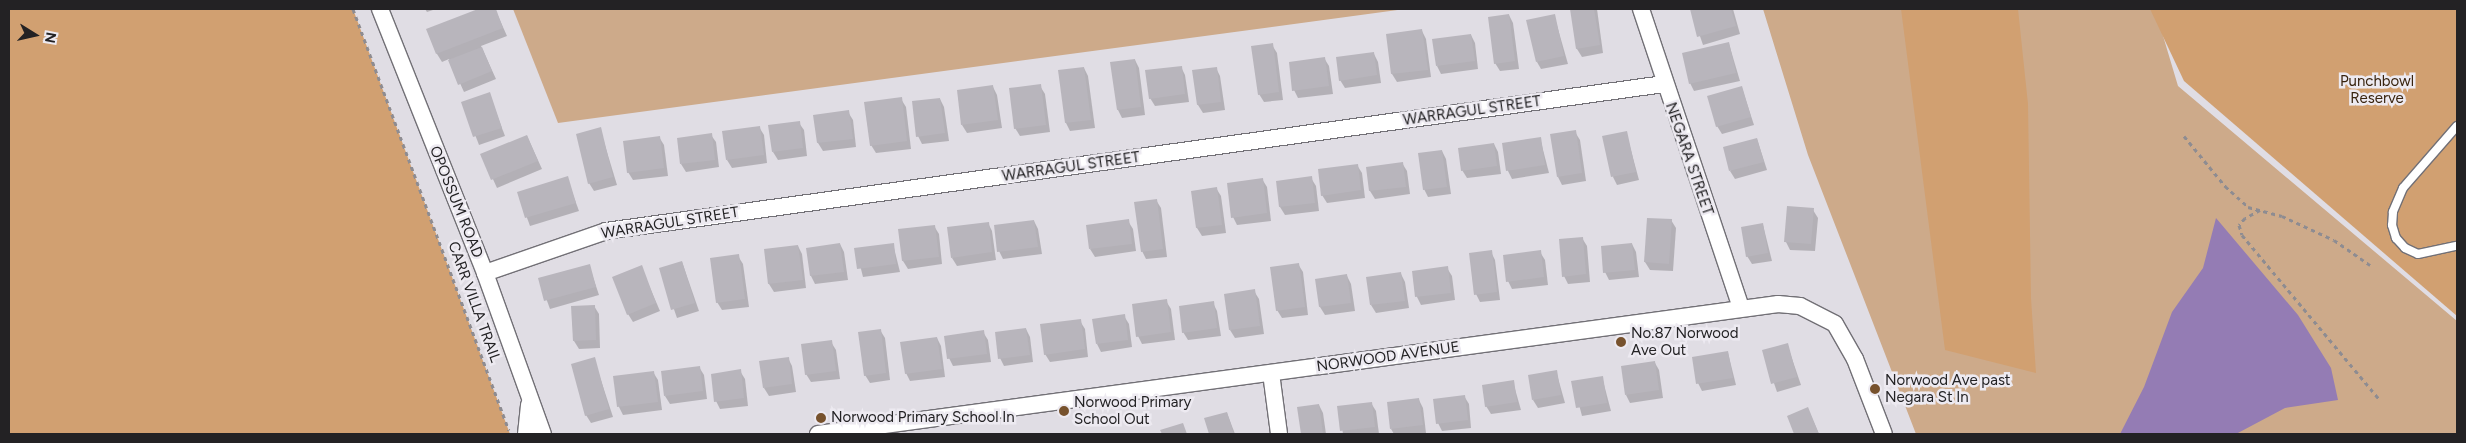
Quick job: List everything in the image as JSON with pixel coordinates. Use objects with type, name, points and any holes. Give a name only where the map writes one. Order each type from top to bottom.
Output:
[{"type":"street","name":"OPOSSUM ROAD","points":[[380,9],[485,273],[543,434]]},
{"type":"street","name":"NEGARA STREET","points":[[1641,9],[1664,84],[1741,308]]},
{"type":"street","name":"WARRAGUL STREET","points":[[485,273],[606,231],[1664,84]]},
{"type":"street","name":"NORWOOD AVENUE","points":[[818,434],[1272,374],[1741,308],[1800,306],[1835,324],[1855,359],[1884,434]]},
{"type":"street","points":[[1272,374],[1279,434]]},
{"type":"street","name":"OPOSSUM ROAD","points":[[526,434],[529,396]]},
{"type":"street","points":[[529,396],[557,434]]},
{"type":"lane","points":[[2457,126],[2403,188],[2394,208],[2392,225],[2396,238],[2405,248],[2418,254],[2457,246]]},
{"type":"path","name":"CARR VILLA TRAIL","points":[[353,9],[510,434]]},
{"type":"path","points":[[2184,136],[2225,186],[2248,207],[2282,216],[2334,240],[2370,265]]},
{"type":"path","points":[[2260,210],[2245,218],[2239,225],[2242,234],[2379,399]]},
{"type":"shaded area","points":[[513,9],[1405,9],[558,123]]},
{"type":"shaded area","points":[[1763,9],[2155,9],[2178,86],[2457,321],[2457,434],[1916,434],[1808,155]]},
{"type":"shaded area","points":[[2216,218],[2298,315],[2331,368],[2338,400],[2285,408],[2236,434],[2120,434],[2144,387],[2172,312],[2203,268]]},
{"type":"green space","points":[[9,9],[353,9],[510,434],[9,434]]},
{"type":"green space","points":[[1901,9],[2018,9],[2028,104],[2031,298],[2036,373],[1945,350]]},
{"type":"green space","name":"Punchbowl Reserve","points":[[2150,9],[2457,9],[2457,316],[2184,81]]},
{"type":"building","points":[[478,9],[496,9],[503,28],[436,54],[426,29]]},
{"type":"building","points":[[1570,9],[1594,9],[1600,45],[1576,49]]},
{"type":"building","points":[[1690,9],[1731,9],[1736,26],[1697,37]]},
{"type":"building","points":[[1509,14],[1515,61],[1494,64],[1488,17]]},
{"type":"building","points":[[1555,14],[1564,56],[1536,62],[1526,20]]},
{"type":"building","points":[[1422,29],[1428,70],[1391,74],[1386,34]]},
{"type":"building","points":[[1471,34],[1475,61],[1436,66],[1432,39]]},
{"type":"building","points":[[1729,42],[1736,73],[1689,84],[1682,53]]},
{"type":"building","points":[[1273,43],[1279,92],[1258,95],[1251,46]]},
{"type":"building","points":[[482,47],[492,71],[458,85],[448,60]]},
{"type":"building","points":[[1374,52],[1377,75],[1339,81],[1336,57]]},
{"type":"building","points":[[1325,57],[1329,86],[1292,91],[1289,62]]},
{"type":"building","points":[[1135,59],[1141,107],[1117,110],[1110,62]]},
{"type":"building","points":[[1182,66],[1185,94],[1149,99],[1145,70]]},
{"type":"building","points":[[1084,67],[1091,120],[1065,123],[1058,70]]},
{"type":"building","points":[[1217,67],[1221,102],[1197,105],[1192,70]]},
{"type":"building","points":[[1041,84],[1046,125],[1014,129],[1009,88]]},
{"type":"building","points":[[993,85],[998,120],[961,125],[957,90]]},
{"type":"building","points":[[1742,86],[1751,117],[1716,127],[1707,96]]},
{"type":"building","points":[[490,92],[502,128],[473,137],[461,102]]},
{"type":"building","points":[[902,97],[907,141],[870,146],[864,102]]},
{"type":"building","points":[[940,98],[945,133],[916,137],[912,101]]},
{"type":"building","points":[[849,110],[853,139],[817,143],[813,115]]},
{"type":"building","points":[[800,121],[803,148],[772,152],[768,125]]},
{"type":"building","points":[[760,126],[764,155],[726,160],[722,131]]},
{"type":"building","points":[[601,127],[613,177],[588,184],[576,134]]},
{"type":"building","points":[[1576,130],[1582,173],[1557,177],[1550,134]]},
{"type":"building","points":[[1627,131],[1636,172],[1611,177],[1602,136]]},
{"type":"building","points":[[712,133],[715,160],[680,164],[677,138]]},
{"type":"building","points":[[527,135],[538,161],[491,180],[480,154]]},
{"type":"building","points":[[660,136],[664,168],[627,173],[623,141]]},
{"type":"building","points":[[1541,137],[1545,165],[1506,171],[1502,143]]},
{"type":"building","points":[[1757,138],[1764,162],[1729,171],[1723,147]]},
{"type":"building","points":[[1494,143],[1497,166],[1461,171],[1458,148]]},
{"type":"building","points":[[1442,150],[1447,187],[1423,190],[1418,153]]},
{"type":"building","points":[[1403,162],[1406,187],[1369,191],[1366,167]]},
{"type":"building","points":[[1358,164],[1361,190],[1321,196],[1318,169]]},
{"type":"building","points":[[568,176],[576,203],[525,218],[517,192]]},
{"type":"building","points":[[1312,176],[1315,203],[1279,207],[1276,181]]},
{"type":"building","points":[[1263,178],[1267,213],[1231,218],[1227,183]]},
{"type":"building","points":[[1217,187],[1222,225],[1196,228],[1191,191]]},
{"type":"building","points":[[1157,199],[1163,249],[1141,252],[1134,202]]},
{"type":"building","points":[[1787,206],[1814,208],[1811,244],[1784,242]]},
{"type":"building","points":[[1647,218],[1672,219],[1669,264],[1644,262]]},
{"type":"building","points":[[1129,219],[1132,244],[1089,249],[1086,225]]},
{"type":"building","points":[[1034,220],[1038,247],[997,252],[994,225]]},
{"type":"building","points":[[989,222],[992,252],[951,258],[947,227]]},
{"type":"building","points":[[1763,223],[1768,253],[1746,257],[1741,227]]},
{"type":"building","points":[[935,225],[939,257],[902,261],[898,229]]},
{"type":"building","points":[[1583,237],[1586,274],[1562,277],[1559,239]]},
{"type":"building","points":[[840,243],[844,272],[810,276],[806,248]]},
{"type":"building","points":[[894,243],[896,264],[857,269],[854,248]]},
{"type":"building","points":[[1632,243],[1635,270],[1603,273],[1601,246]]},
{"type":"building","points":[[798,245],[803,280],[768,284],[764,249]]},
{"type":"building","points":[[1492,250],[1497,292],[1474,295],[1469,253]]},
{"type":"building","points":[[1541,250],[1544,277],[1506,282],[1503,255]]},
{"type":"building","points":[[739,254],[745,299],[716,303],[710,258]]},
{"type":"building","points":[[682,261],[695,303],[671,310],[659,268]]},
{"type":"building","points":[[1299,263],[1305,307],[1276,311],[1270,267]]},
{"type":"building","points":[[590,264],[596,287],[544,301],[538,278]]},
{"type":"building","points":[[642,265],[656,303],[627,315],[612,277]]},
{"type":"building","points":[[1448,266],[1451,293],[1415,297],[1412,271]]},
{"type":"building","points":[[1401,272],[1405,301],[1370,305],[1366,277]]},
{"type":"building","points":[[1347,274],[1351,303],[1319,307],[1315,279]]},
{"type":"building","points":[[1255,289],[1260,326],[1229,330],[1224,294]]},
{"type":"building","points":[[1167,299],[1171,332],[1136,337],[1132,304]]},
{"type":"building","points":[[1214,301],[1217,328],[1182,333],[1179,306]]},
{"type":"building","points":[[595,305],[596,340],[573,341],[571,306]]},
{"type":"building","points":[[1125,314],[1128,340],[1096,344],[1092,319]]},
{"type":"building","points":[[1081,319],[1085,349],[1044,355],[1040,324]]},
{"type":"building","points":[[1026,328],[1030,355],[998,359],[995,332]]},
{"type":"building","points":[[881,329],[886,373],[864,376],[858,332]]},
{"type":"building","points":[[984,330],[987,354],[947,359],[944,336]]},
{"type":"building","points":[[937,337],[942,369],[905,374],[900,342]]},
{"type":"building","points":[[832,340],[836,371],[805,375],[801,344]]},
{"type":"building","points":[[1788,343],[1797,377],[1771,384],[1762,350]]},
{"type":"building","points":[[1728,351],[1733,378],[1696,384],[1692,357]]},
{"type":"building","points":[[595,357],[609,409],[585,416],[571,364]]},
{"type":"building","points":[[789,357],[792,384],[763,388],[759,361]]},
{"type":"building","points":[[1655,361],[1659,390],[1625,395],[1621,366]]},
{"type":"building","points":[[700,366],[703,391],[664,396],[661,371]]},
{"type":"building","points":[[741,369],[744,398],[714,402],[711,374]]},
{"type":"building","points":[[1557,370],[1561,395],[1532,400],[1528,375]]},
{"type":"building","points":[[654,371],[658,402],[617,407],[613,376]]},
{"type":"building","points":[[1603,376],[1607,403],[1576,408],[1571,381]]},
{"type":"building","points":[[1514,380],[1517,402],[1485,407],[1482,385]]},
{"type":"building","points":[[1465,395],[1468,420],[1436,424],[1433,399]]},
{"type":"building","points":[[1419,398],[1423,425],[1390,429],[1387,402]]},
{"type":"building","points":[[1372,402],[1375,427],[1340,431],[1337,406]]},
{"type":"building","points":[[1319,404],[1323,434],[1301,434],[1297,407]]},
{"type":"building","points":[[1808,407],[1819,434],[1794,434],[1787,416]]},
{"type":"building","points":[[1227,412],[1234,434],[1209,434],[1204,418]]},
{"type":"building","points":[[1183,423],[1187,434],[1162,434],[1160,430]]},
{"type":"place","name":"No.87 Norwood Ave Out","points":[[1621,342]]},
{"type":"place","name":"Norwood Ave past Negara St In","points":[[1875,389]]},
{"type":"place","name":"Norwood Primary School Out","points":[[1064,411]]},
{"type":"place","name":"Norwood Primary School In","points":[[821,418]]}]
